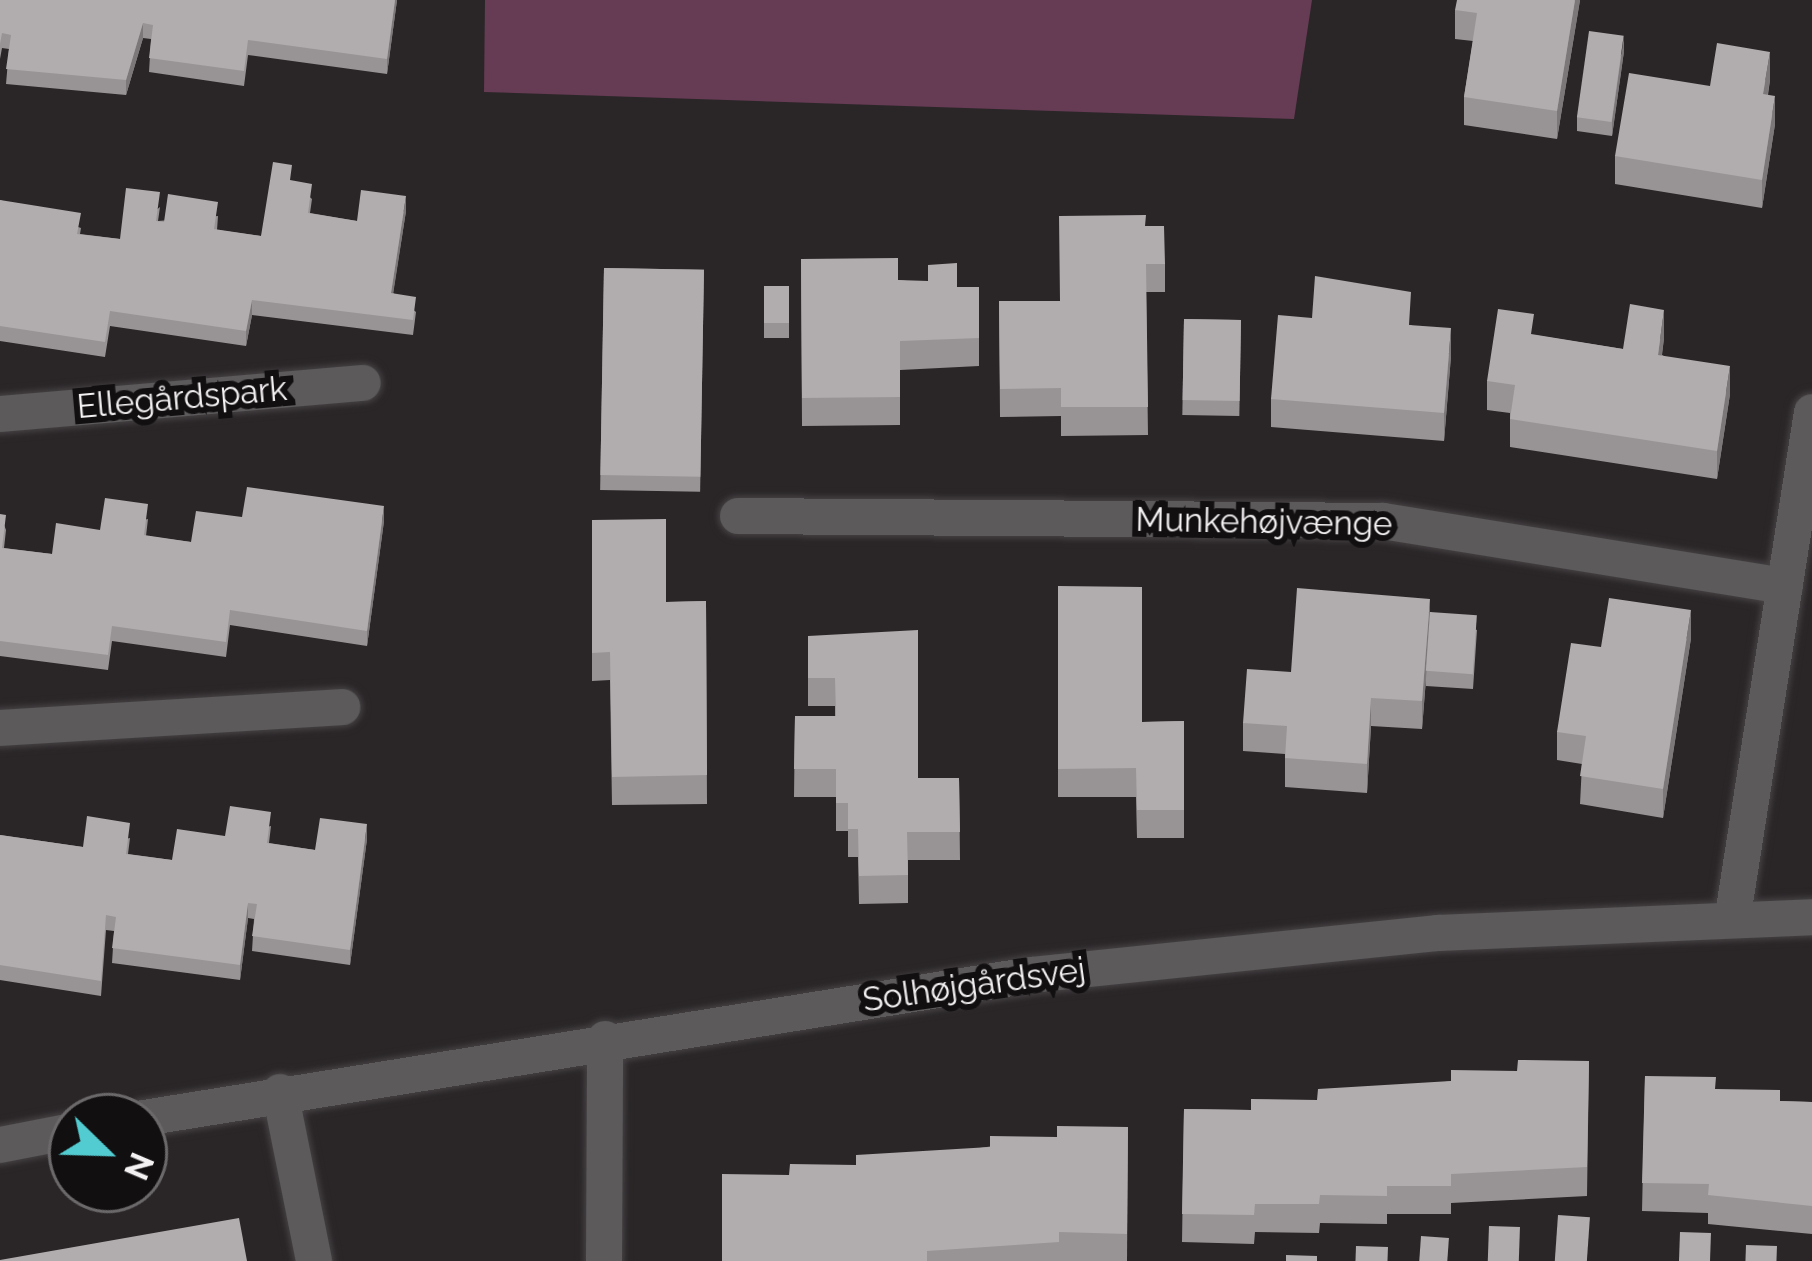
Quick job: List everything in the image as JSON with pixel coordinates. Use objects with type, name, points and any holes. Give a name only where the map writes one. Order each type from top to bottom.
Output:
[{"type":"street","name":"Ellegårdspark","points":[[0,414],[363,383]]},
{"type":"street","points":[[1733,915],[1812,412]]},
{"type":"street","name":"Munkehøjvænge","points":[[738,516],[1383,521],[1785,586]]},
{"type":"street","points":[[0,728],[342,707]]},
{"type":"street","name":"Solhøjgårdsvej","points":[[168,1114],[605,1039],[1030,975],[1438,933],[1733,915],[1812,916]]},
{"type":"street","points":[[604,1261],[605,1039]]},
{"type":"street","points":[[280,1093],[314,1261]]},
{"type":"street","points":[[0,1145],[48,1136]]},
{"type":"shaded area","points":[[485,0],[1312,0],[1294,119],[484,92]]},
{"type":"building","points":[[0,0],[395,0],[387,59],[248,40],[244,71],[149,58],[153,25],[143,23],[126,80],[6,69],[11,35],[2,33],[0,44]]},
{"type":"building","points":[[1457,0],[1575,0],[1557,111],[1464,97],[1477,13],[1455,10]]},
{"type":"building","points":[[1589,31],[1624,36],[1612,122],[1577,117]]},
{"type":"building","points":[[1717,43],[1770,52],[1763,94],[1775,96],[1762,180],[1615,156],[1629,73],[1710,86]]},
{"type":"building","points":[[273,162],[292,165],[290,180],[312,184],[308,213],[357,221],[361,190],[406,196],[391,293],[416,297],[413,320],[252,300],[246,331],[110,311],[105,342],[0,326],[0,200],[81,213],[77,234],[120,239],[126,188],[160,192],[156,221],[164,222],[168,194],[218,202],[214,229],[261,236]]},
{"type":"building","points":[[1146,215],[1145,226],[1164,226],[1165,264],[1146,264],[1148,407],[1061,407],[1061,388],[1000,389],[999,301],[1060,301],[1059,216]]},
{"type":"building","points":[[898,258],[898,280],[928,281],[928,265],[957,263],[957,287],[979,287],[979,338],[900,341],[900,397],[802,398],[801,259]]},
{"type":"building","points":[[604,268],[704,270],[700,477],[600,475]]},
{"type":"building","points":[[1315,276],[1411,292],[1409,325],[1451,328],[1444,413],[1271,399],[1278,315],[1312,318]]},
{"type":"building","points":[[764,286],[789,286],[789,323],[764,323]]},
{"type":"building","points":[[1630,304],[1664,310],[1658,355],[1730,366],[1717,451],[1510,419],[1515,385],[1487,381],[1498,309],[1534,314],[1531,334],[1623,349]]},
{"type":"building","points":[[1184,319],[1241,320],[1240,401],[1183,400]]},
{"type":"building","points":[[247,487],[384,506],[367,631],[230,610],[226,642],[112,626],[108,655],[0,641],[0,514],[6,515],[2,548],[52,554],[56,523],[100,530],[105,498],[148,504],[144,535],[191,542],[196,511],[242,517]]},
{"type":"building","points":[[666,519],[666,602],[706,601],[707,775],[612,777],[610,652],[592,653],[592,520]]},
{"type":"building","points":[[1058,586],[1142,587],[1142,722],[1184,721],[1184,810],[1137,810],[1136,768],[1058,769]]},
{"type":"building","points":[[1297,588],[1430,599],[1422,701],[1371,698],[1367,764],[1285,758],[1287,726],[1243,723],[1247,669],[1291,672]]},
{"type":"building","points":[[1609,598],[1691,610],[1663,789],[1580,776],[1586,736],[1557,732],[1571,643],[1601,647]]},
{"type":"building","points":[[1430,612],[1477,615],[1473,674],[1426,671]]},
{"type":"building","points":[[918,630],[918,778],[959,778],[960,832],[907,832],[908,875],[859,876],[858,829],[848,829],[848,803],[836,803],[836,769],[794,769],[795,716],[836,716],[835,678],[808,678],[808,636]]},
{"type":"building","points":[[230,806],[271,812],[267,843],[315,850],[320,818],[367,824],[350,950],[252,936],[257,904],[248,903],[240,965],[112,948],[116,917],[106,915],[101,981],[0,965],[0,835],[83,847],[87,816],[130,823],[126,854],[172,860],[177,829],[225,836]]},
{"type":"building","points":[[1518,1060],[1589,1061],[1587,1167],[1451,1174],[1451,1186],[1387,1186],[1387,1196],[1320,1195],[1319,1204],[1255,1204],[1254,1215],[1182,1214],[1184,1109],[1251,1110],[1251,1099],[1317,1100],[1318,1089],[1451,1081],[1451,1070],[1517,1071]]},
{"type":"building","points":[[1645,1076],[1716,1077],[1715,1089],[1780,1090],[1780,1101],[1812,1102],[1812,1206],[1708,1195],[1709,1184],[1642,1183]]},
{"type":"building","points":[[1057,1126],[1128,1127],[1127,1234],[1059,1232],[1059,1242],[927,1251],[927,1261],[722,1261],[722,1174],[789,1175],[790,1164],[856,1165],[856,1155],[990,1147],[990,1136],[1057,1137]]},
{"type":"building","points":[[1558,1215],[1590,1217],[1587,1261],[1555,1261]]},
{"type":"building","points":[[239,1218],[247,1261],[0,1261],[0,1260]]},
{"type":"building","points":[[1489,1226],[1520,1227],[1519,1261],[1488,1261]]},
{"type":"building","points":[[1680,1232],[1711,1233],[1710,1261],[1679,1261]]},
{"type":"building","points":[[1421,1236],[1449,1238],[1447,1261],[1419,1261]]},
{"type":"building","points":[[1746,1245],[1777,1246],[1776,1261],[1745,1261]]},
{"type":"building","points":[[1356,1246],[1388,1247],[1387,1261],[1355,1261]]},
{"type":"building","points":[[1286,1255],[1317,1256],[1317,1261],[1286,1261]]}]
